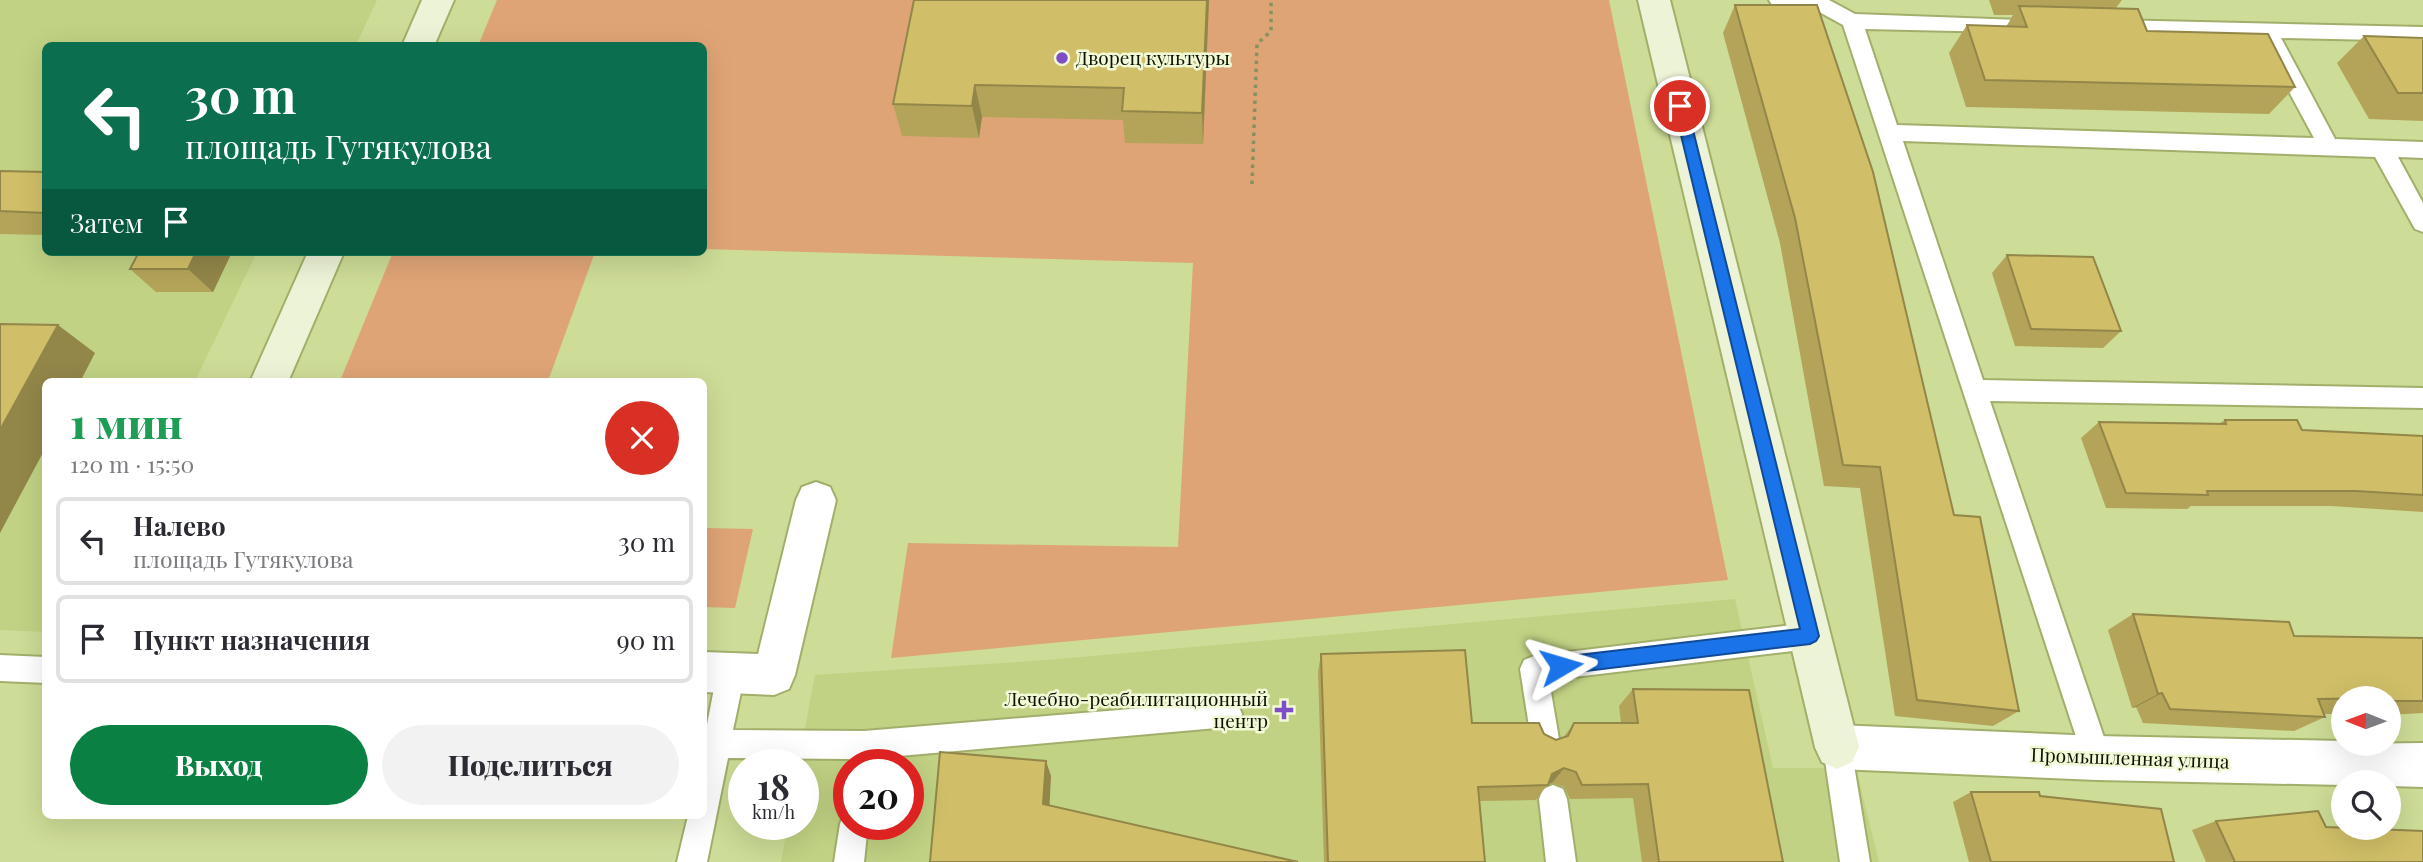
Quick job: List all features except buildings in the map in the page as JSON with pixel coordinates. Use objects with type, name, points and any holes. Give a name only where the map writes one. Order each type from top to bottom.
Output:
[{"type":"street","points":[[420,42],[438,0]]},
{"type":"street","points":[[1654,0],[1838,747]]},
{"type":"street","points":[[271,378],[324,256]]},
{"type":"street","points":[[717,673],[774,675],[816,500]]},
{"type":"street","name":"Промышленная улица","points":[[1838,747],[2097,758],[2423,765]]},
{"type":"lane","points":[[1779,0],[1815,1],[1852,21],[2060,26]]},
{"type":"lane","points":[[1852,21],[2097,758]]},
{"type":"lane","points":[[2087,27],[2423,34]]},
{"type":"lane","points":[[2267,31],[2329,147]]},
{"type":"lane","points":[[1889,133],[2423,150]]},
{"type":"lane","points":[[2382,149],[2423,223]]},
{"type":"lane","points":[[1975,390],[2423,398]]},
{"type":"lane","points":[[1545,739],[1534,669],[1810,636]]},
{"type":"lane","points":[[0,668],[42,670]]},
{"type":"lane","points":[[707,790],[716,744],[717,673]]},
{"type":"lane","points":[[916,749],[1228,714]]},
{"type":"lane","points":[[716,744],[833,753]]},
{"type":"lane","points":[[1838,747],[1855,862]]},
{"type":"lane","points":[[1553,799],[1561,862]]},
{"type":"lane","points":[[692,862],[701,819]]},
{"type":"lane","points":[[849,862],[852,840]]},
{"type":"path","points":[[1252,184],[1257,44],[1271,31],[1271,0]]},
{"type":"shaded area","points":[[0,0],[377,0],[357,42],[42,42],[42,256],[255,256],[196,378],[42,378],[42,632],[0,630]]},
{"type":"shaded area","points":[[497,0],[1609,0],[1728,580],[891,658],[908,543],[1178,547],[1193,263],[707,249],[707,42],[480,42]]},
{"type":"shaded area","points":[[391,256],[594,256],[549,378],[341,378]]},
{"type":"shaded area","points":[[707,528],[753,529],[735,608],[707,607]]},
{"type":"shaded area","name":"Лечебно-реабилитационный центр","points":[[1735,599],[1773,768],[1856,768],[1879,862],[781,862],[785,840],[819,840],[819,749],[801,749],[815,675],[1047,660]]},
{"type":"place","name":"Дворец культуры","points":[[1062,58]]},
{"type":"place","name":"Лечебно-реабилитационный центр","points":[[1284,710]]},
{"type":"route","points":[[1561,666],[1810,636],[1680,106]]}]
